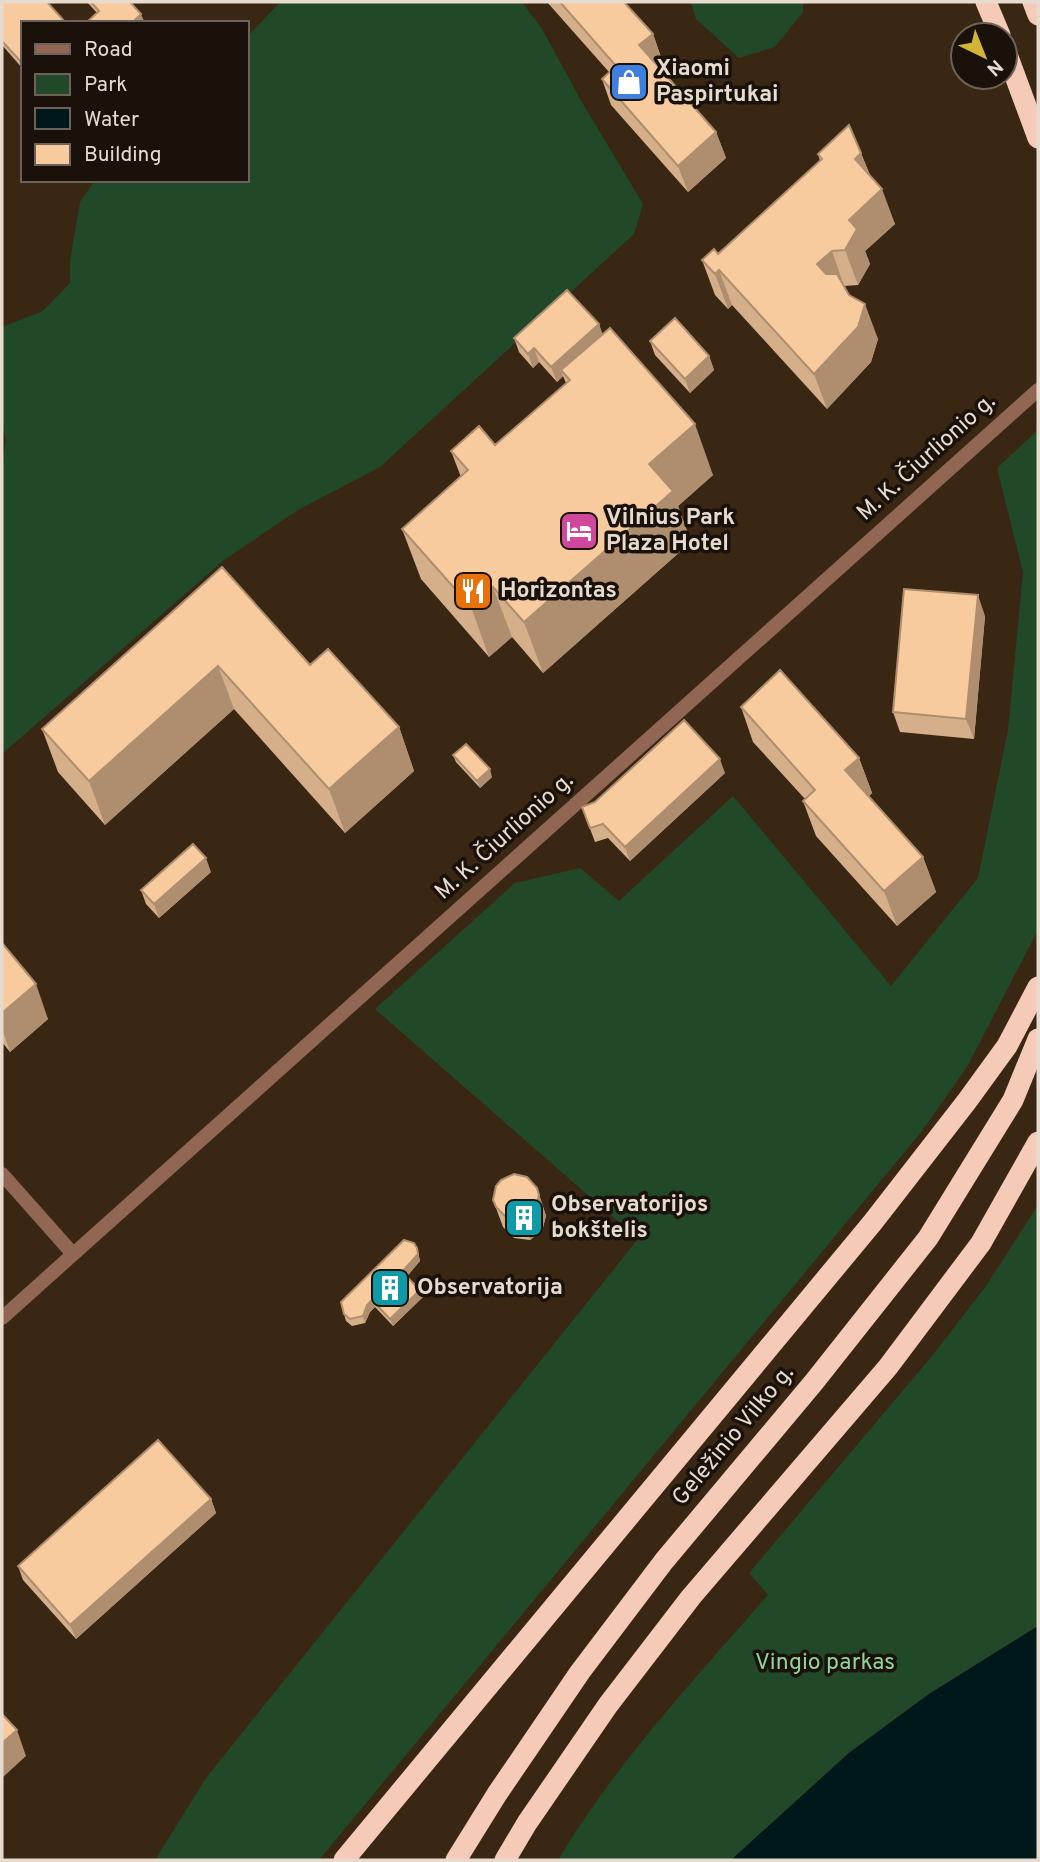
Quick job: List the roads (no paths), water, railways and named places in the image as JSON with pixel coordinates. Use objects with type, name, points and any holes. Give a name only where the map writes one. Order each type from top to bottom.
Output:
[{"type":"highway","points":[[986,2],[994,21]]},
{"type":"highway","points":[[1033,2],[1038,15]]},
{"type":"highway","points":[[1019,87],[1038,138]]},
{"type":"highway","points":[[344,1860],[873,1222],[1007,1046],[1038,987]]},
{"type":"highway","name":"Geležinio Vilko g.","points":[[456,1860],[497,1794],[580,1672],[664,1561],[814,1382],[929,1238],[1013,1100],[1038,1039]]},
{"type":"highway","points":[[505,1860],[527,1823],[608,1705],[683,1608],[888,1367],[981,1243],[1038,1142]]},
{"type":"street","name":"M. K. Čiurlionio g.","points":[[2,1318],[1037,390]]},
{"type":"street","points":[[2,1174],[73,1254]]},
{"type":"water","points":[[1038,1626],[1038,1860],[731,1860],[849,1753],[929,1694]]},
{"type":"place","name":"Xiaomi Paspirtukai","points":[[629,82]]},
{"type":"place","name":"Vilnius Park Plaza Hotel","points":[[579,531]]},
{"type":"place","name":"Horizontas","points":[[473,591]]},
{"type":"place","name":"Observatorijos bokštelis","points":[[524,1218]]},
{"type":"place","name":"Observatorija","points":[[390,1288]]},
{"type":"park label","name":"Vingio parkas","points":[[825,1663]]}]
